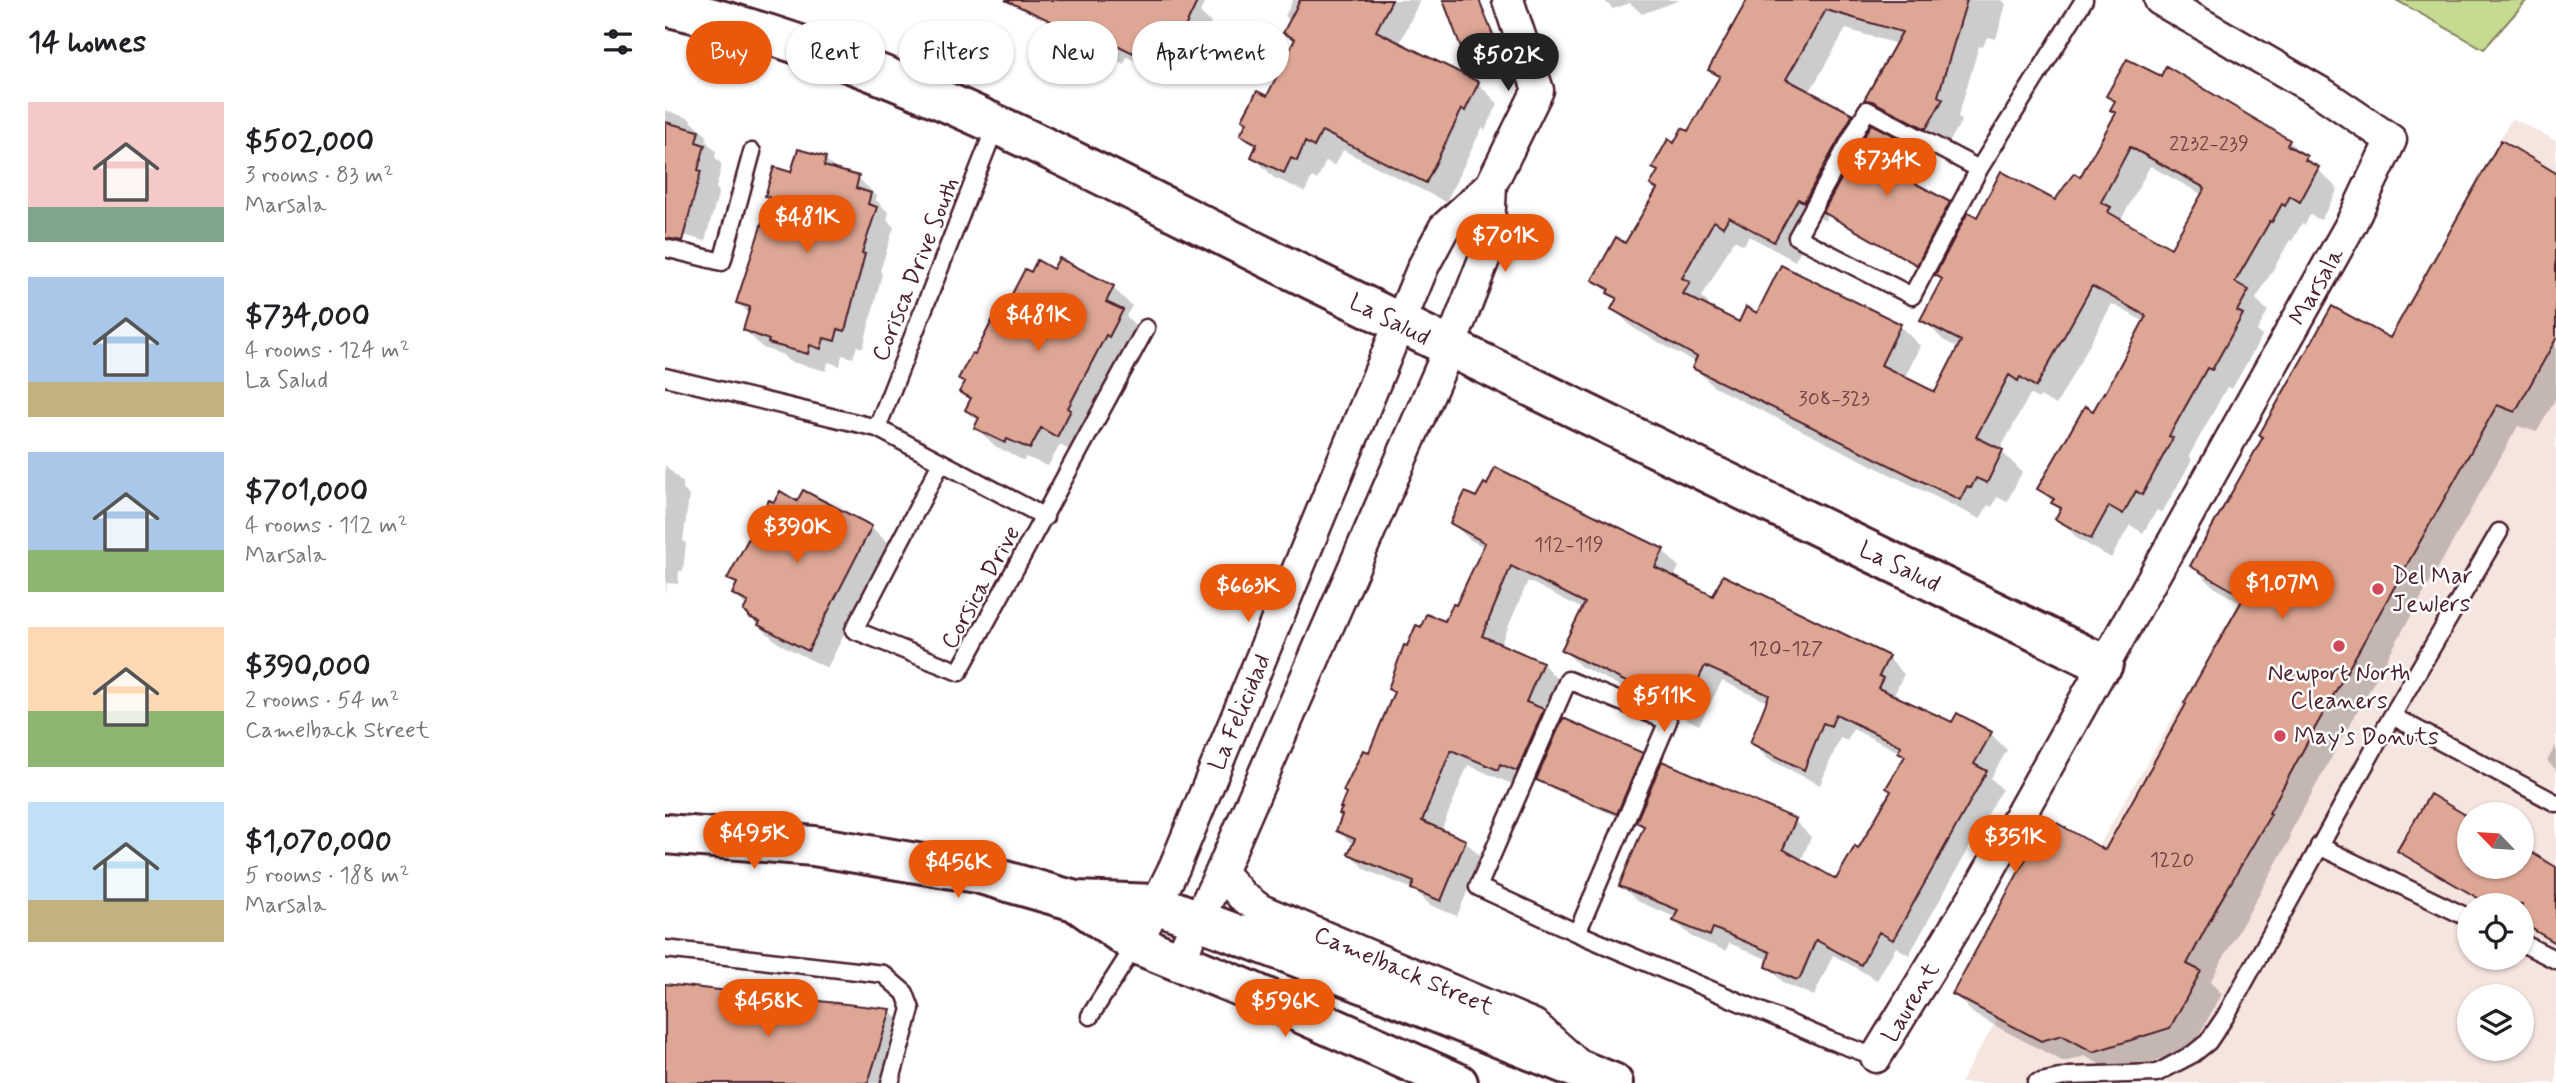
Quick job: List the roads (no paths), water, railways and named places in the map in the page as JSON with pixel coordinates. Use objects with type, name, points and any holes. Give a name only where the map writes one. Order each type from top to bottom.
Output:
[{"type":"street","points":[[1399,323],[1423,267],[1444,228],[1491,185],[1538,90],[1508,0]]},
{"type":"street","name":"Marsala","points":[[2103,664],[2351,224],[2391,141],[2325,96],[2160,0]]},
{"type":"street","name":"La Salud","points":[[682,6],[808,45],[996,125],[1449,349],[2103,664]]},
{"type":"street","points":[[1449,349],[1488,249],[1491,185]]},
{"type":"street","name":"La Felicidad","points":[[1136,944],[1179,855],[1399,323]]},
{"type":"street","name":"La Felicidad","points":[[1178,962],[1221,872],[1449,349]]},
{"type":"street","name":"Laurent","points":[[1877,1057],[1981,885],[2103,664]]},
{"type":"street","name":"Camelback Street","points":[[665,834],[838,849],[977,873],[1075,901],[1156,904],[1599,1077]]},
{"type":"street","name":"Camelback Street","points":[[1221,872],[1242,896],[1261,910],[1534,1025],[1599,1077]]},
{"type":"street","name":"Camelback Street","points":[[1075,901],[1136,944],[1244,988],[1458,1083]]},
{"type":"lane","points":[[1979,169],[1867,110],[1797,237],[1912,296],[1979,169],[2084,0]]},
{"type":"lane","name":"Corisca Drive South","points":[[877,428],[996,125]]},
{"type":"lane","points":[[665,248],[722,262],[752,152]]},
{"type":"lane","name":"Corsica Drive","points":[[941,463],[854,630],[959,672],[1146,328]]},
{"type":"lane","name":"Corsica Drive","points":[[665,377],[877,428],[1045,517]]},
{"type":"lane","points":[[2036,1083],[2069,1076],[2157,1073],[2193,1054],[2208,1042],[2225,1017],[2392,716],[2499,532]]},
{"type":"lane","name":"Laurent","points":[[1577,933],[1668,720],[1568,680],[1478,887],[1577,933],[1829,1040],[1877,1057]]},
{"type":"lane","points":[[2392,716],[2556,803]]},
{"type":"lane","points":[[2319,846],[2457,912]]},
{"type":"lane","points":[[1090,1016],[1136,944]]},
{"type":"lane","points":[[665,949],[883,974],[905,993],[911,1009],[890,1083]]},
{"type":"lane","points":[[2534,949],[2556,960]]},
{"type":"place","name":"Del Mar Jewlers","points":[[2378,589]]},
{"type":"place","name":"Newport North Cleaners","points":[[2339,646]]},
{"type":"place","name":"May’s Donuts","points":[[2280,736]]}]
